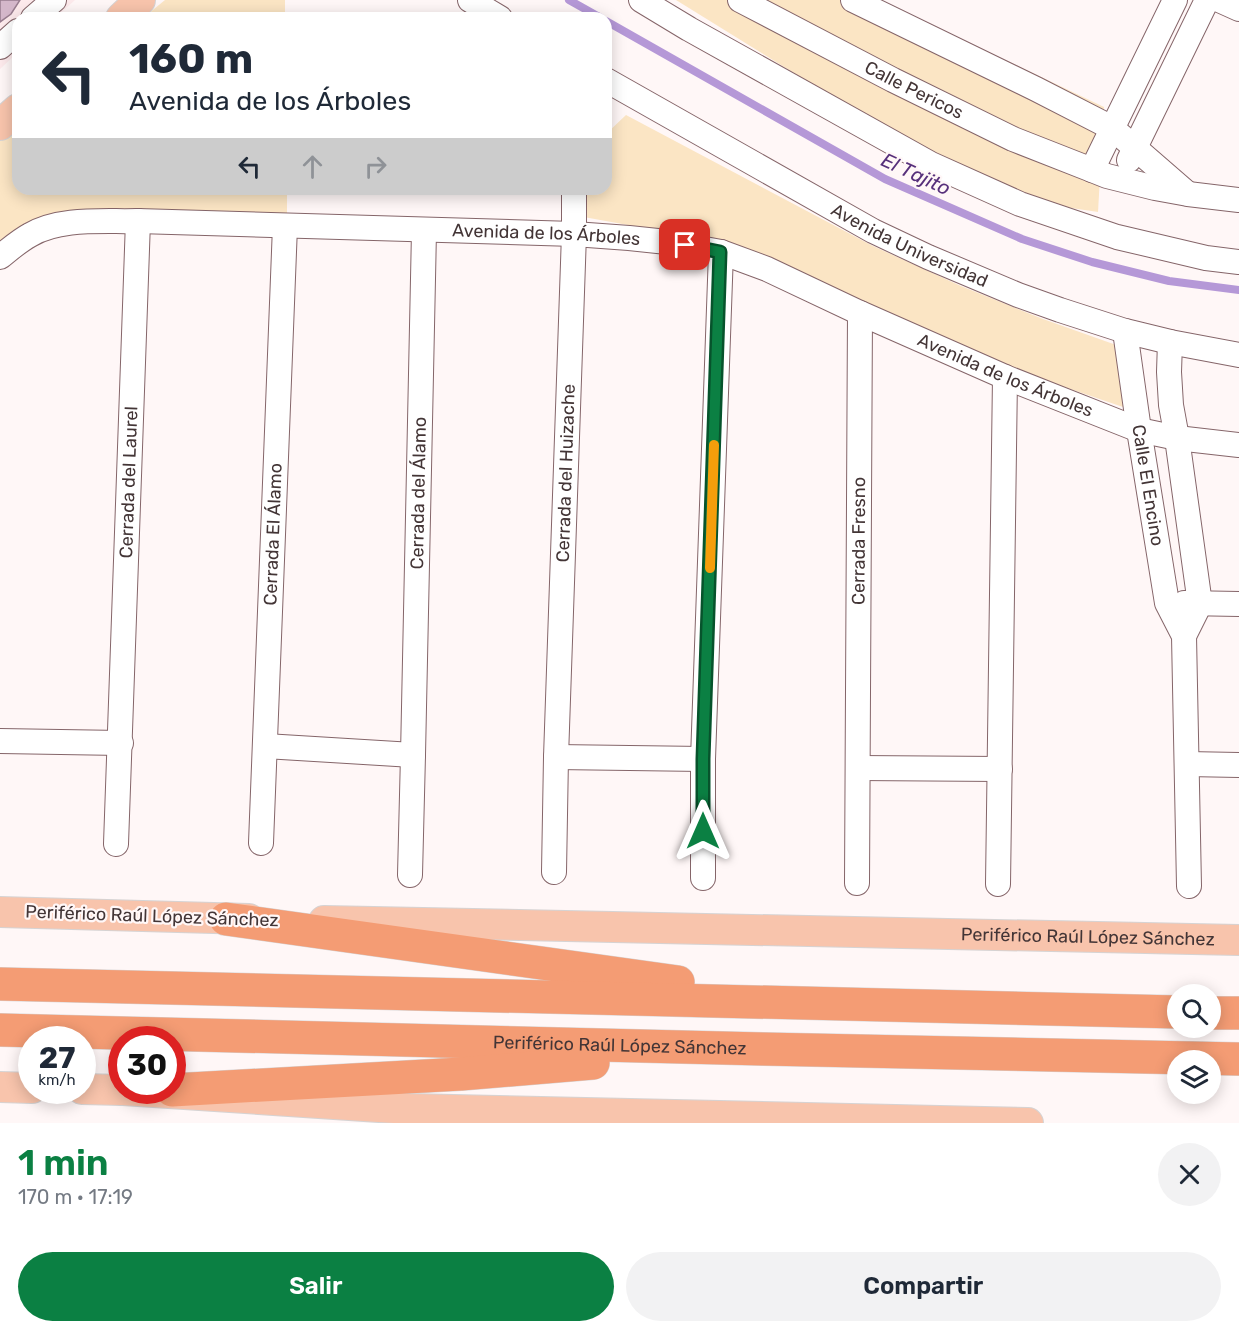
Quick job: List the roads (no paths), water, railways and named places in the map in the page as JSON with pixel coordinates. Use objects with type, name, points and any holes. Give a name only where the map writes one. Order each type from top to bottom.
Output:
[{"type":"highway","points":[[226,919],[831,1004]]},
{"type":"highway","points":[[0,984],[1167,1012]]},
{"type":"highway","points":[[1221,1013],[1239,1013]]},
{"type":"highway","name":"Periférico Raúl López Sánchez","points":[[0,1030],[1239,1059]]},
{"type":"highway","points":[[186,1089],[461,1074],[763,1049]]},
{"type":"main road","points":[[127,12],[140,0]]},
{"type":"main road","points":[[0,124],[12,114]]},
{"type":"main road","name":"Periférico Raúl López Sánchez","points":[[0,912],[226,919],[1239,940]]},
{"type":"main road","points":[[0,1087],[18,1088]]},
{"type":"main road","points":[[186,1095],[362,1115],[433,1110],[1028,1123]]},
{"type":"street","points":[[40,12],[54,0]]},
{"type":"street","points":[[470,0],[490,12]]},
{"type":"street","points":[[641,0],[931,164],[1020,204],[1117,237],[1206,258],[1239,262]]},
{"type":"street","name":"Calle Pericos","points":[[740,0],[893,80],[1013,139],[1107,176],[1155,188],[1239,200]]},
{"type":"street","points":[[853,0],[1112,128],[1188,194]]},
{"type":"street","points":[[1092,170],[1175,0]]},
{"type":"street","points":[[1120,179],[1207,0]]},
{"type":"street","points":[[1219,0],[1239,9]]},
{"type":"street","points":[[0,47],[12,36]]},
{"type":"street","name":"Avenida Universidad","points":[[612,83],[873,231],[928,257],[1018,295],[1125,331],[1170,342],[1239,354]]},
{"type":"street","name":"Cerrada del Huizache","points":[[554,872],[574,195]]},
{"type":"street","name":"Avenida de los Árboles","points":[[0,257],[32,234],[47,227],[76,222],[574,234],[648,240],[720,252],[767,269],[860,314],[1005,377],[1139,430],[1177,438],[1239,445]]},
{"type":"street","name":"Cerrada del Laurel","points":[[116,844],[138,222]]},
{"type":"street","name":"Cerrada El Álamo","points":[[261,843],[285,226]]},
{"type":"street","name":"Cerrada del Álamo","points":[[410,875],[424,231]]},
{"type":"street","points":[[703,878],[703,759],[720,252]]},
{"type":"street","name":"Cerrada Fresno","points":[[857,884],[860,314]]},
{"type":"street","name":"Calle El Encino","points":[[1125,331],[1167,603],[1184,636],[1189,886]]},
{"type":"street","name":"Calle El Encino","points":[[1170,342],[1171,405],[1200,604],[1184,636]]},
{"type":"street","points":[[998,884],[1005,377]]},
{"type":"street","points":[[1167,603],[1239,604]]},
{"type":"street","points":[[0,741],[121,743]]},
{"type":"street","points":[[265,746],[413,755]]},
{"type":"street","points":[[556,757],[703,759]]},
{"type":"street","points":[[1186,764],[1239,765]]},
{"type":"street","points":[[858,768],[1000,769]]},
{"type":"waterway","name":"El Tajito","points":[[569,0],[590,12]]},
{"type":"waterway","name":"El Tajito","points":[[612,24],[885,179],[1022,239],[1092,262],[1169,281],[1239,290]]}]
